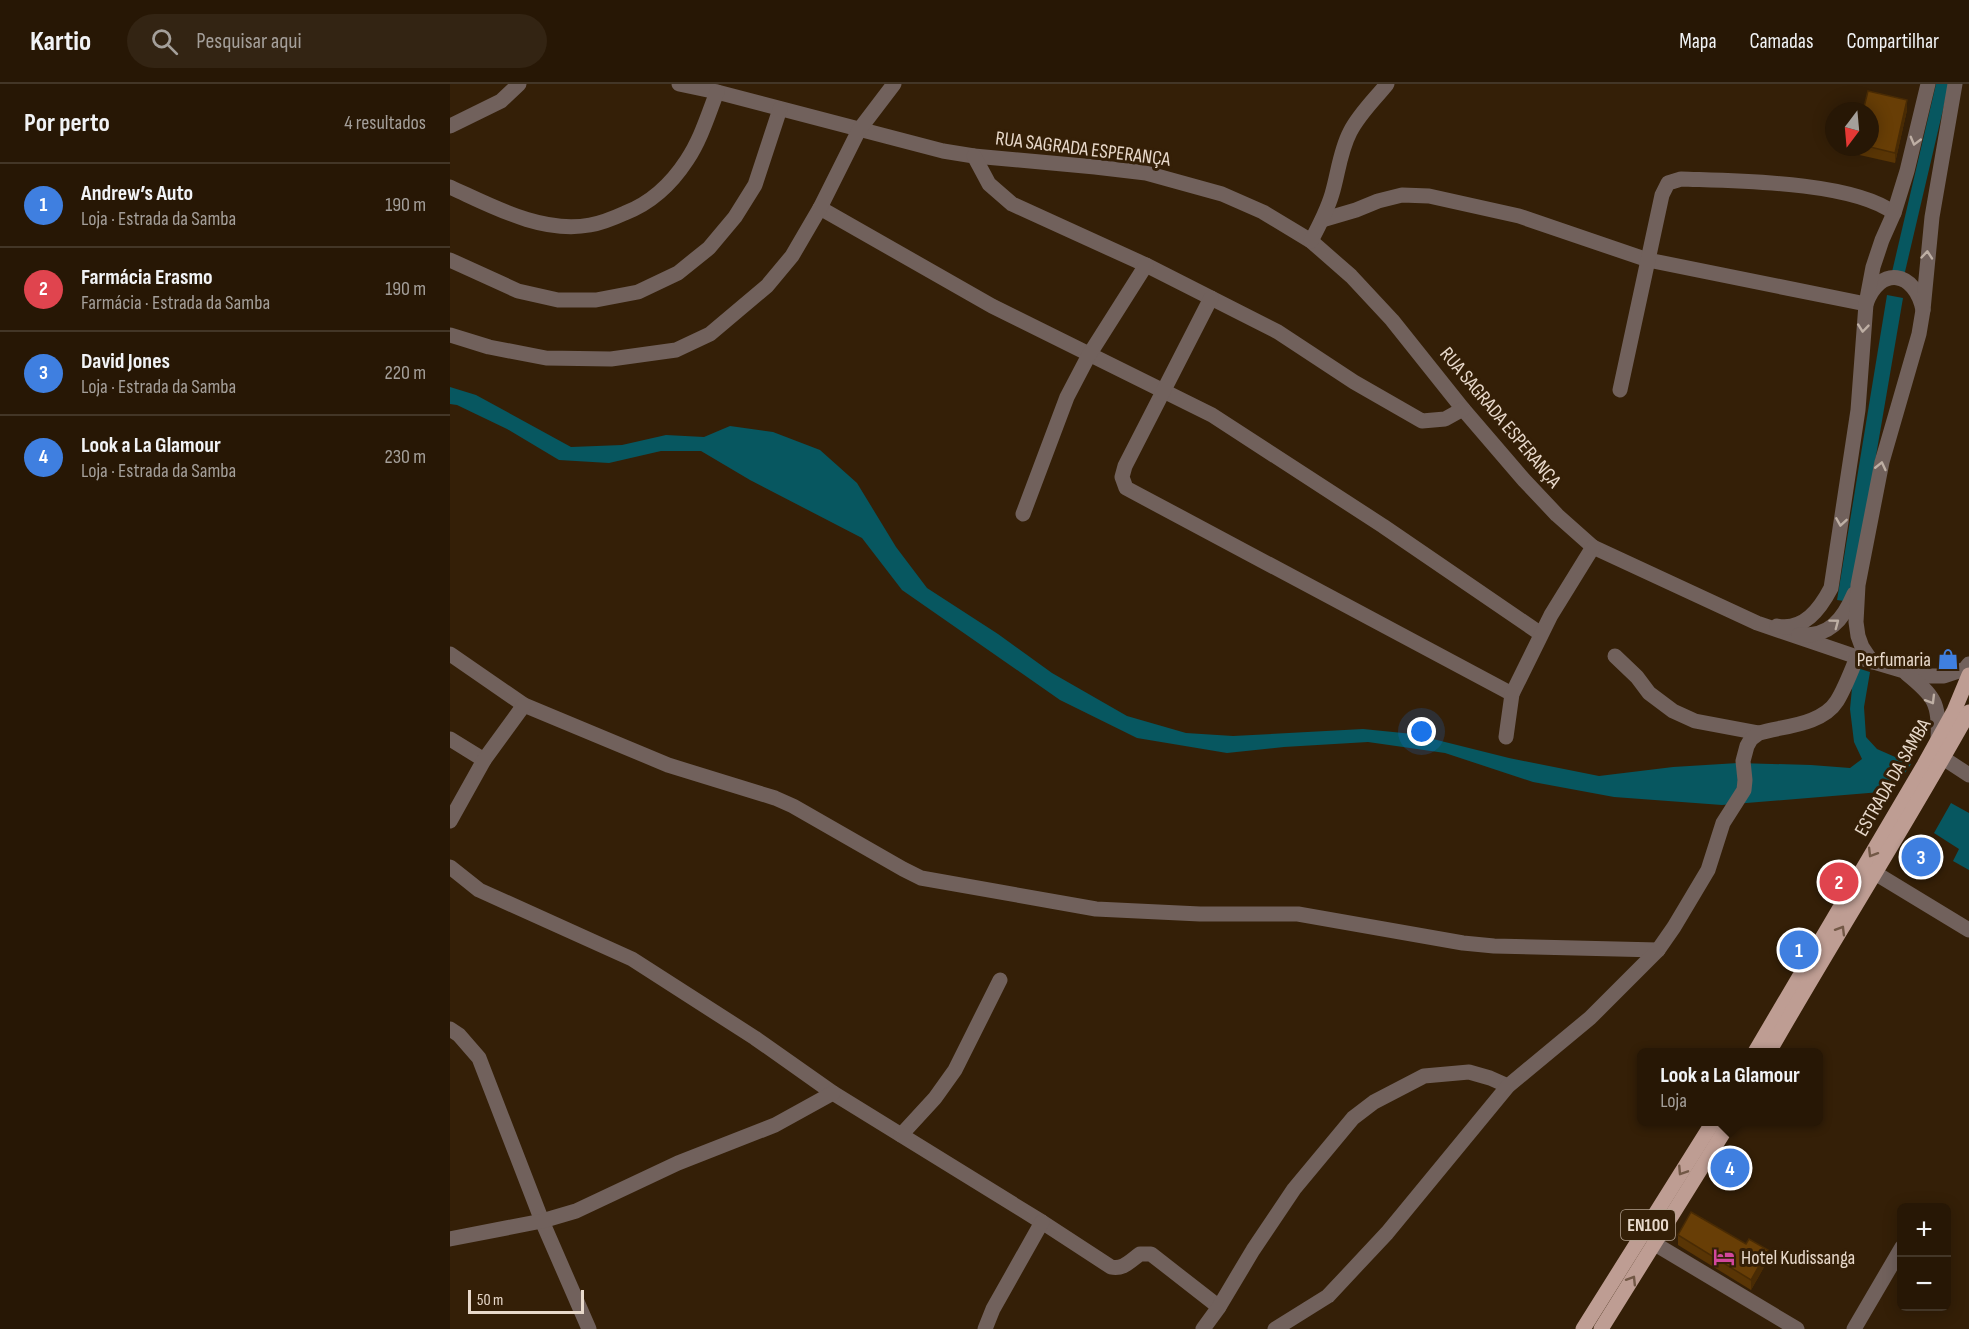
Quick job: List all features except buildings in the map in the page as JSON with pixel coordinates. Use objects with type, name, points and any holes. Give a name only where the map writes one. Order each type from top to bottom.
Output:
[{"type":"main road","name":"ESTRADA DA SAMBA","points":[[1758,1048],[1930,768],[1938,740],[1954,711],[1969,675]]},
{"type":"main road","name":"ESTRADA DA SAMBA","points":[[1930,768],[1943,758],[1969,712]]},
{"type":"main road","name":"ESTRADA DA SAMBA","points":[[1772,1048],[1875,873],[1908,806]]},
{"type":"main road","name":"EN100","points":[[1583,1329],[1710,1126]]},
{"type":"main road","name":"EN100","points":[[1601,1329],[1728,1126]]},
{"type":"street","points":[[450,126],[501,101],[519,84]]},
{"type":"street","name":"RUA SAGRADA ESPERANÇA","points":[[679,84],[943,152],[1146,173],[1222,194],[1263,212],[1311,241],[1352,276],[1392,320],[1463,409],[1524,480],[1557,515],[1593,547],[1756,622]]},
{"type":"street","points":[[450,334],[489,347],[546,358],[611,359],[676,350],[710,334],[767,286],[792,256],[820,208],[859,130],[894,84]]},
{"type":"street","points":[[1311,241],[1322,220],[1350,131],[1387,84]]},
{"type":"street","points":[[1756,622],[1784,627],[1797,625],[1810,618],[1821,608],[1831,588],[1856,421],[1866,304],[1873,267],[1894,213],[1918,132],[1928,84]]},
{"type":"street","points":[[1872,662],[1858,636],[1856,622],[1858,585],[1882,462],[1919,334],[1932,217],[1955,84]]},
{"type":"street","points":[[450,187],[497,209],[537,222],[563,226],[590,225],[615,218],[636,209],[658,194],[674,177],[696,144],[717,92]]},
{"type":"street","points":[[450,260],[518,291],[558,300],[596,300],[638,292],[678,273],[709,248],[735,217],[755,185],[780,109]]},
{"type":"street","points":[[974,156],[989,184],[1012,204],[1146,265],[1278,332],[1354,382],[1422,421],[1445,419],[1463,409]]},
{"type":"street","points":[[1620,390],[1648,260],[1668,183],[1681,178],[1748,181],[1835,191],[1884,206],[1894,213]]},
{"type":"street","points":[[1322,220],[1402,195],[1429,196],[1519,216],[1648,260],[1866,304]]},
{"type":"street","points":[[820,208],[992,306],[1212,415],[1383,526],[1541,633]]},
{"type":"street","points":[[1023,514],[1067,397],[1089,356],[1146,265]]},
{"type":"street","points":[[1866,304],[1869,294],[1879,283],[1894,278],[1910,283],[1917,290],[1923,310]]},
{"type":"street","points":[[1211,298],[1125,466],[1122,477],[1126,488],[1512,694]]},
{"type":"street","points":[[1506,737],[1512,694],[1541,633],[1593,547]]},
{"type":"street","points":[[1793,634],[1808,635],[1833,626],[1842,619],[1858,585]]},
{"type":"street","points":[[1756,622],[1872,662],[1921,676],[1944,676],[1965,669],[1969,664]]},
{"type":"street","points":[[450,654],[524,705],[668,765],[775,798],[921,878],[1096,909],[1200,914],[1298,914],[1463,943],[1494,946],[1658,950]]},
{"type":"street","points":[[1615,656],[1637,677],[1649,693],[1673,711],[1695,721],[1759,733]]},
{"type":"street","points":[[1275,1329],[1328,1296],[1387,1233],[1508,1086],[1590,1018],[1658,950],[1708,870],[1723,823],[1744,790],[1744,771],[1751,739],[1759,733],[1816,718],[1829,710],[1837,702],[1857,657]]},
{"type":"street","points":[[1902,670],[1923,687],[1935,702],[1939,721],[1938,740]]},
{"type":"street","points":[[450,821],[484,760],[524,705]]},
{"type":"street","points":[[450,739],[484,760]]},
{"type":"street","points":[[1943,758],[1969,775]]},
{"type":"street","points":[[450,867],[479,890],[632,959],[755,1038],[833,1093],[1111,1267],[1118,1269],[1140,1254],[1151,1254],[1219,1307]]},
{"type":"street","points":[[1875,873],[1969,930]]},
{"type":"street","points":[[901,1135],[935,1098],[954,1070],[1000,980]]},
{"type":"street","points":[[450,1029],[459,1035],[479,1058],[542,1221],[589,1329]]},
{"type":"street","points":[[1203,1329],[1294,1189],[1327,1147],[1360,1112],[1374,1102],[1424,1076],[1469,1072],[1508,1086]]},
{"type":"street","points":[[450,1239],[542,1221],[576,1211],[678,1163],[775,1125],[833,1093]]},
{"type":"street","points":[[985,1329],[998,1300],[1042,1222]]},
{"type":"street","points":[[1654,1244],[1797,1329]]},
{"type":"street","points":[[1854,1329],[1897,1256]]},
{"type":"water","points":[[1936,84],[1949,84],[1904,276],[1892,272]]},
{"type":"water","points":[[1887,295],[1903,298],[1851,602],[1837,600]]},
{"type":"water","points":[[450,387],[476,395],[571,447],[622,445],[666,435],[704,437],[730,426],[773,432],[820,450],[857,483],[896,547],[927,588],[998,634],[1052,673],[1127,716],[1186,733],[1233,736],[1363,729],[1413,734],[1509,758],[1599,776],[1673,767],[1738,763],[1850,768],[1862,759],[1854,742],[1850,709],[1854,667],[1870,672],[1864,707],[1866,737],[1877,749],[1911,764],[1893,791],[1722,805],[1614,797],[1533,782],[1445,753],[1368,742],[1227,753],[1137,738],[1060,700],[902,590],[862,538],[750,480],[701,451],[661,451],[609,463],[559,460],[507,429],[457,405],[450,404]]},
{"type":"water","points":[[1951,803],[1969,813],[1969,870],[1953,861],[1959,849],[1934,833]]},
{"type":"place","name":"Perfumaria","points":[[1948,659]]},
{"type":"place","name":"David Jones","points":[[1921,857]]},
{"type":"place","name":"Farmácia Erasmo","points":[[1839,882]]},
{"type":"place","name":"Andrew’s Auto","points":[[1799,950]]},
{"type":"place","name":"Look a La Glamour","points":[[1730,1168]]},
{"type":"place","name":"Hotel Kudissanga","points":[[1724,1257]]}]
